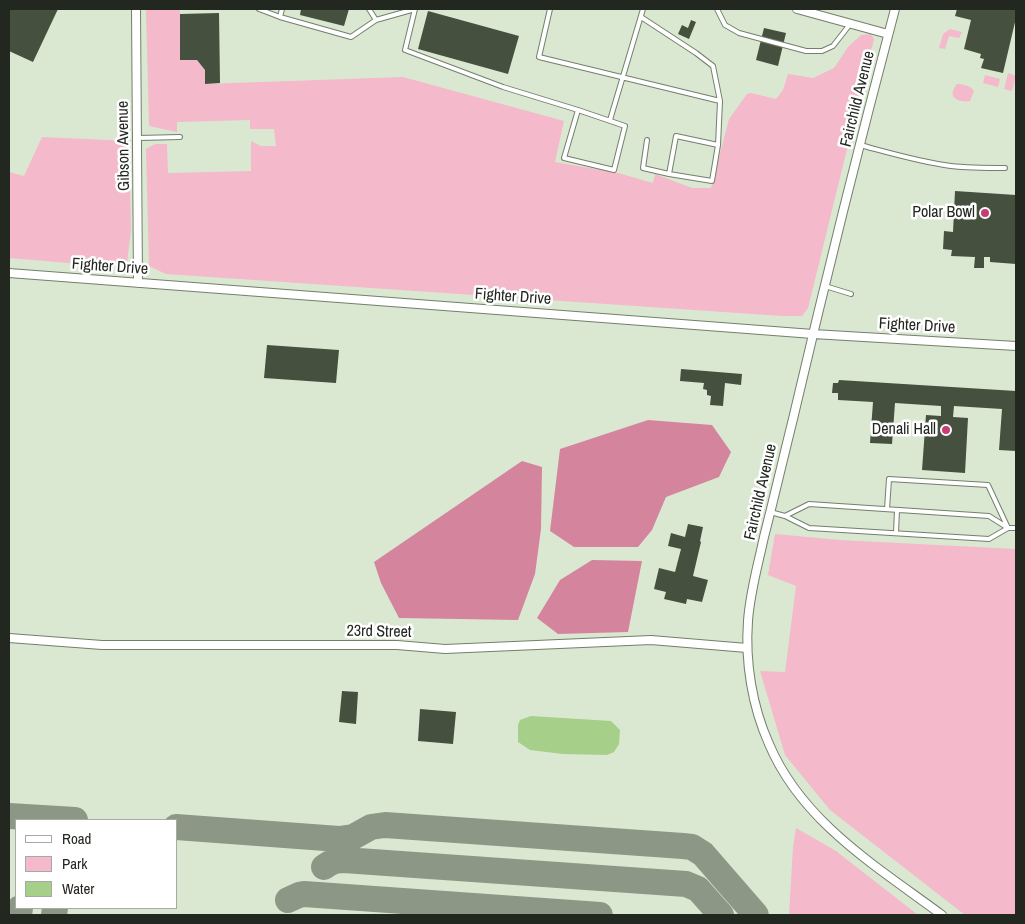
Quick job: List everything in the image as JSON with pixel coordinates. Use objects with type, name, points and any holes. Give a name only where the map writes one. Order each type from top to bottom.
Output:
[{"type":"street","name":"Gibson Avenue","points":[[136,9],[138,283]]},
{"type":"street","points":[[797,9],[888,34]]},
{"type":"street","name":"Fairchild Avenue","points":[[895,9],[754,578],[748,621],[748,648],[753,692],[760,720],[769,745],[799,796],[821,821],[847,844],[942,915]]},
{"type":"street","name":"Fighter Drive","points":[[9,273],[813,334],[1016,346]]},
{"type":"street","name":"23rd Street","points":[[9,638],[102,645],[398,645],[445,649],[651,640],[748,648]]},
{"type":"lane","points":[[258,9],[351,37],[376,20],[415,9],[405,50],[503,88],[578,110],[625,126],[614,170],[564,158],[578,110]]},
{"type":"lane","points":[[280,17],[282,9]]},
{"type":"lane","points":[[369,9],[376,20]]},
{"type":"lane","points":[[550,9],[539,56],[720,101]]},
{"type":"lane","points":[[610,120],[643,9]]},
{"type":"lane","points":[[717,9],[724,25],[739,33],[806,51],[822,51],[833,46],[851,23]]},
{"type":"lane","points":[[641,17],[696,52],[713,66],[720,101],[718,145],[712,181],[643,168],[647,140]]},
{"type":"lane","points":[[669,174],[676,136],[718,145]]},
{"type":"lane","points":[[138,138],[180,137]]},
{"type":"lane","points":[[860,146],[949,166],[1004,168]]},
{"type":"lane","points":[[825,286],[851,294]]},
{"type":"lane","points":[[887,509],[888,479],[988,485],[1008,528]]},
{"type":"lane","points":[[785,516],[809,504],[989,516],[1008,528]]},
{"type":"lane","points":[[896,533],[897,510]]},
{"type":"lane","points":[[770,512],[785,516],[809,528],[989,539],[1008,528],[1016,528]]},
{"type":"green space","points":[[146,9],[180,9],[180,60],[197,60],[205,70],[205,84],[403,77],[564,121],[555,162],[618,173],[653,183],[655,174],[692,188],[711,188],[729,119],[747,94],[751,93],[776,99],[783,90],[788,74],[813,78],[834,68],[848,47],[861,35],[871,34],[874,39],[808,308],[802,316],[782,316],[166,274],[149,266],[146,149],[155,144],[167,144],[168,173],[251,171],[251,141],[261,146],[276,146],[274,129],[250,129],[250,120],[177,122],[177,132],[149,126]]},
{"type":"green space","points":[[950,29],[962,32],[959,38],[949,36],[945,49],[939,48],[943,34]]},
{"type":"green space","points":[[1008,73],[1016,76],[1012,91],[1004,89]]},
{"type":"green space","points":[[985,75],[1000,79],[998,87],[983,83]]},
{"type":"green space","points":[[957,84],[967,86],[974,91],[970,101],[961,101],[953,96]]},
{"type":"green space","points":[[42,137],[129,141],[131,230],[127,263],[116,267],[9,258],[9,172],[24,176]]},
{"type":"green space","points":[[775,534],[840,540],[1016,549],[1016,915],[965,915],[830,810],[785,755],[760,671],[785,672],[796,586],[768,575]]},
{"type":"green space","points":[[796,828],[836,851],[918,915],[789,915]]},
{"type":"shaded area","points":[[648,420],[712,425],[731,452],[719,477],[666,497],[652,530],[638,547],[574,547],[550,531],[560,449]]},
{"type":"shaded area","points":[[522,461],[542,467],[541,529],[535,574],[518,620],[399,618],[381,583],[374,562]]},
{"type":"shaded area","points":[[592,560],[642,561],[628,632],[558,634],[537,618],[560,580]]},
{"type":"water","points":[[531,716],[611,721],[620,730],[619,744],[614,752],[607,755],[563,754],[530,750],[518,742],[518,725],[520,720]]},
{"type":"building","points":[[9,9],[58,9],[33,62],[9,51]]},
{"type":"building","points":[[301,9],[349,9],[344,26],[300,15]]},
{"type":"building","points":[[957,9],[1016,9],[1016,18],[1003,73],[981,68],[984,59],[980,58],[981,54],[964,49],[971,20],[955,16]]},
{"type":"building","points":[[428,11],[519,36],[508,74],[418,49]]},
{"type":"building","points":[[219,13],[220,83],[205,84],[205,70],[197,60],[180,60],[180,14]]},
{"type":"building","points":[[691,20],[696,22],[689,39],[678,34],[682,25],[688,28]]},
{"type":"building","points":[[764,28],[786,33],[778,66],[756,60]]},
{"type":"building","name":"Polar Bowl","points":[[955,191],[1016,195],[1016,264],[990,262],[990,257],[984,257],[984,268],[974,268],[975,257],[951,256],[952,250],[943,249],[944,231],[953,232]]},
{"type":"building","points":[[267,345],[339,350],[336,383],[264,378]]},
{"type":"building","points":[[681,369],[742,374],[741,385],[725,383],[723,406],[710,405],[711,396],[707,395],[707,390],[703,389],[704,383],[680,381]]},
{"type":"building","name":"Denali Hall","points":[[839,380],[1016,391],[1016,451],[999,450],[1002,409],[954,406],[953,417],[968,418],[965,473],[922,470],[926,415],[941,416],[941,406],[895,403],[892,444],[870,443],[873,402],[838,400],[838,393],[832,393],[833,383],[838,383]]},
{"type":"building","points":[[688,524],[703,527],[693,576],[708,580],[702,602],[687,599],[686,604],[664,599],[666,592],[654,589],[659,568],[675,572],[681,549],[668,546],[671,533],[685,537]]},
{"type":"building","points":[[342,691],[358,692],[356,724],[339,722]]},
{"type":"building","points":[[420,709],[456,712],[453,744],[418,741]]},
{"type":"taxiway","points":[[9,816],[58,819]]},
{"type":"taxiway","points":[[178,827],[339,839],[353,837],[371,827],[385,825],[692,847],[703,854],[756,915]]},
{"type":"taxiway","points":[[324,867],[338,860],[344,860],[686,884],[698,889],[721,915]]},
{"type":"taxiway","points":[[288,900],[304,894],[600,915]]},
{"type":"taxiway","points":[[19,915],[20,909]]},
{"type":"taxiway","points":[[54,915],[55,909]]},
{"type":"place","name":"Polar Bowl","points":[[985,213]]},
{"type":"place","name":"Denali Hall","points":[[946,430]]}]
